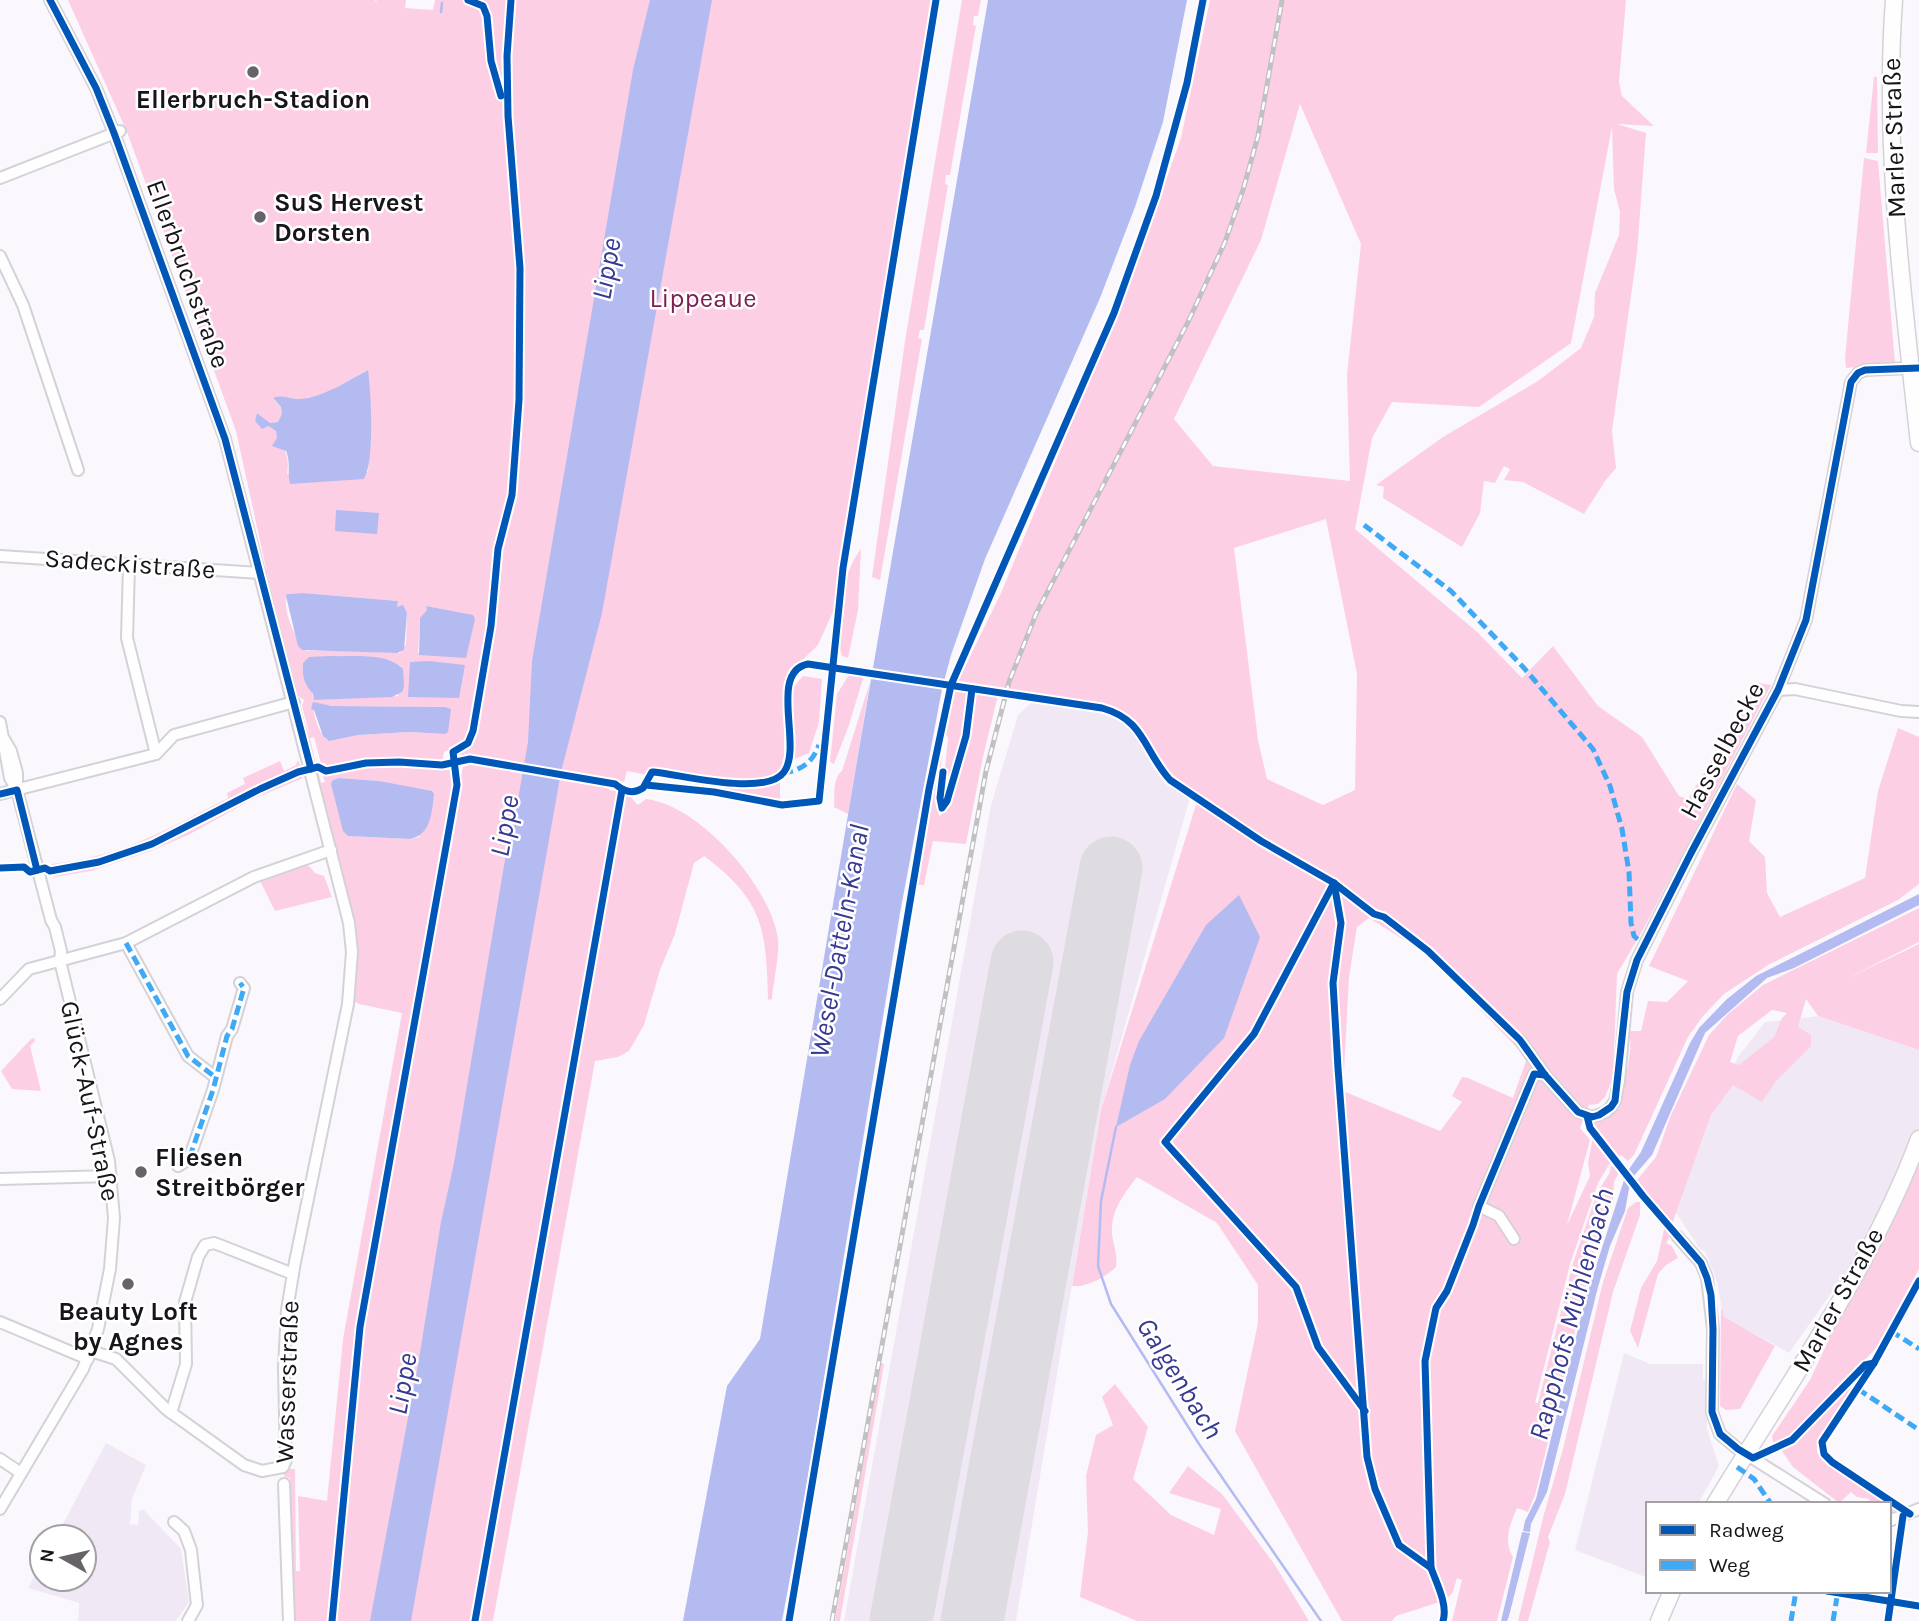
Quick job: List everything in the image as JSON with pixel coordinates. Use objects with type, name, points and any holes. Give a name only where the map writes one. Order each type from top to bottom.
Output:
[{"type":"main road","name":"Marler Straße","points":[[1894,0],[1891,66],[1892,157],[1900,270],[1919,443]]},
{"type":"main road","name":"Marler Straße","points":[[1716,1502],[1808,1358],[1885,1217],[1919,1139]]},
{"type":"main road","points":[[1659,1621],[1671,1593]]},
{"type":"street","name":"Ellerbruchstraße","points":[[50,0],[117,132],[225,439],[260,573]]},
{"type":"street","points":[[0,178],[117,132]]},
{"type":"street","points":[[0,256],[23,306],[78,470]]},
{"type":"street","name":"Hasselbecke","points":[[1520,1040],[1545,1075],[1582,1114],[1592,1117],[1611,1107],[1619,1081],[1627,992],[1637,960],[1778,690],[1809,609],[1851,382],[1858,373],[1865,370],[1911,368]]},
{"type":"street","name":"Sadeckistraße","points":[[0,556],[260,573]]},
{"type":"street","points":[[129,565],[127,638],[156,754]]},
{"type":"street","name":"Wasserstraße","points":[[171,1413],[244,1465],[262,1471],[283,1467],[286,1460],[284,1352],[293,1274],[351,978],[349,923],[260,573]]},
{"type":"street","name":"Hasselbecke","points":[[1778,690],[1794,688],[1901,711],[1919,712]]},
{"type":"street","points":[[0,794],[156,754],[174,735],[294,702]]},
{"type":"street","name":"Glück-Auf-Straße","points":[[0,722],[10,778],[17,790],[51,920],[48,930],[54,952],[60,961],[111,1176],[114,1218],[103,1310],[89,1355],[0,1509]]},
{"type":"street","points":[[0,999],[29,968],[126,943],[254,877],[331,850]]},
{"type":"street","points":[[126,943],[188,1056],[206,1073],[215,1077]]},
{"type":"street","points":[[178,1166],[189,1159],[213,1090],[226,1036],[232,1029],[244,988],[240,983]]},
{"type":"street","points":[[1514,1239],[1499,1216],[1479,1206],[1534,1074],[1545,1075]]},
{"type":"street","points":[[0,1179],[111,1176]]},
{"type":"street","points":[[1677,1236],[1701,1264],[1711,1295],[1712,1412],[1720,1434],[1745,1454],[1822,1502]]},
{"type":"street","points":[[0,1322],[89,1355],[116,1359],[171,1413],[186,1364],[185,1302],[198,1257],[205,1245],[214,1243],[293,1274]]},
{"type":"street","points":[[0,1459],[21,1472]]},
{"type":"street","name":"Wasserstraße","points":[[284,1484],[289,1621]]},
{"type":"street","points":[[1891,1520],[1919,1509]]},
{"type":"street","points":[[174,1522],[184,1531],[192,1559],[197,1605],[188,1621]]},
{"type":"shaded area","points":[[1033,701],[1114,715],[1133,730],[1159,776],[1190,798],[1101,1110],[1016,1621],[844,1621],[991,805],[1018,715]]},
{"type":"shaded area","points":[[1818,1016],[1919,1050],[1919,1139],[1885,1217],[1789,1353],[1723,1316],[1717,1282],[1705,1251],[1700,1249],[1676,1213],[1711,1115],[1738,1057],[1765,1022]]},
{"type":"shaded area","points":[[1624,1353],[1650,1364],[1703,1364],[1703,1379],[1708,1383],[1707,1429],[1719,1466],[1699,1502],[1646,1502],[1646,1577],[1575,1550]]},
{"type":"shaded area","points":[[106,1443],[146,1465],[132,1499],[130,1524],[138,1525],[139,1511],[143,1509],[181,1549],[189,1602],[176,1621],[78,1621],[79,1603],[45,1593],[98,1593],[98,1523],[63,1523]]},
{"type":"green space","name":"Lippeaue","points":[[68,0],[375,0],[377,4],[376,0],[406,0],[405,8],[433,10],[435,0],[937,0],[836,605],[818,645],[786,676],[780,799],[627,771],[624,782],[610,779],[609,790],[627,793],[638,805],[646,799],[667,805],[688,816],[710,832],[747,873],[773,918],[778,939],[772,999],[768,1000],[766,954],[758,918],[739,888],[704,856],[694,863],[675,934],[660,970],[644,1025],[629,1051],[618,1057],[595,1061],[493,1621],[294,1621],[290,1478],[284,1474],[295,1469],[296,1571],[300,1571],[298,1496],[327,1501],[343,1339],[402,1013],[359,1004],[352,1000],[355,980],[333,840],[314,771],[318,770],[321,783],[325,782],[323,776],[355,769],[386,766],[434,768],[450,770],[455,775],[456,785],[459,784],[463,767],[469,765],[472,755],[459,755],[455,752],[457,746],[444,752],[442,762],[384,759],[327,768],[325,763],[321,764],[314,737],[310,738],[316,765],[313,766],[301,712],[310,737],[302,706],[304,700],[297,695],[236,431],[127,132]],"holes":[[[367,370],[371,428],[368,472],[287,474],[288,459],[276,431],[268,426],[262,428],[255,421],[257,413],[270,423],[278,422],[283,414],[281,407],[273,399],[308,398],[335,388]],[[303,593],[398,601],[397,607],[407,613],[406,644],[400,653],[306,651],[290,624],[287,594]],[[426,606],[473,616],[418,653],[420,618],[428,610]],[[356,657],[390,660],[401,666],[398,696],[314,700],[305,679],[303,663]],[[313,703],[332,706],[445,707],[445,734],[409,732],[327,740],[319,728]],[[339,778],[379,781],[420,837],[410,839],[348,836],[333,780]]]},
{"type":"green space","points":[[962,0],[981,0],[978,16],[974,16],[973,25],[976,26],[950,175],[946,175],[945,184],[948,185],[924,330],[920,330],[918,338],[922,339],[880,580],[872,577],[905,341]]},
{"type":"green space","points":[[1210,0],[1626,0],[1619,82],[1622,96],[1654,126],[1617,124],[1646,133],[1637,253],[1612,431],[1616,468],[1584,514],[1523,482],[1504,480],[1510,469],[1504,466],[1495,483],[1484,481],[1480,513],[1462,547],[1383,498],[1384,487],[1376,485],[1443,437],[1538,381],[1581,348],[1594,317],[1595,293],[1619,235],[1620,212],[1614,189],[1612,127],[1571,343],[1479,407],[1392,402],[1372,438],[1355,529],[1476,631],[1522,678],[1553,646],[1598,706],[1642,737],[1679,796],[1688,799],[1759,683],[1771,685],[1644,928],[1617,974],[1613,1078],[1605,1097],[1598,1104],[1589,1105],[1580,1128],[1590,1140],[1567,1225],[1590,1176],[1588,1163],[1593,1137],[1610,1158],[1610,1163],[1598,1183],[1570,1264],[1535,1403],[1538,1403],[1573,1263],[1597,1193],[1613,1162],[1620,1171],[1614,1182],[1613,1200],[1595,1250],[1535,1495],[1528,1512],[1517,1508],[1510,1526],[1508,1545],[1513,1557],[1497,1621],[1452,1621],[1462,1580],[1457,1578],[1453,1592],[1446,1600],[1396,1616],[1392,1621],[1342,1621],[1235,1431],[1258,1323],[1258,1285],[1217,1223],[1137,1177],[1123,1196],[1112,1225],[1116,1267],[1096,1281],[1072,1286],[1101,1110],[1199,795],[1163,767],[1138,725],[1129,717],[1100,705],[957,683],[1001,593],[1128,287],[1181,138]],"holes":[[[1300,104],[1361,244],[1347,375],[1350,481],[1213,466],[1174,419],[1261,240]],[[1326,519],[1357,674],[1355,790],[1323,805],[1267,779],[1258,740],[1234,548]],[[1369,918],[1425,953],[1527,1058],[1513,1098],[1462,1077],[1452,1096],[1462,1102],[1440,1131],[1343,1091],[1349,977],[1357,927]]]},
{"type":"green space","points":[[1874,77],[1877,77],[1878,153],[1866,153]]},
{"type":"green space","points":[[1864,158],[1878,161],[1895,363],[1846,368],[1845,358]]},
{"type":"green space","points":[[861,549],[858,610],[848,658],[842,656],[839,644],[839,615],[844,585]]},
{"type":"green space","points":[[850,673],[864,675],[834,764],[830,762],[837,694]]},
{"type":"green space","points":[[803,676],[822,679],[819,722],[809,753],[790,761],[791,690]]},
{"type":"green space","points":[[870,682],[848,814],[834,807],[835,783],[842,771]]},
{"type":"green space","points":[[953,688],[970,692],[963,736],[945,801],[942,800],[948,738],[944,732]]},
{"type":"green space","points":[[976,692],[998,695],[966,844],[933,841],[924,885],[917,885],[941,744],[943,743],[937,805],[939,816],[946,809],[958,779]]},
{"type":"green space","points":[[1898,728],[1919,737],[1919,884],[1898,900],[1768,965],[1724,994],[1688,1037],[1634,1155],[1628,1161],[1621,1155],[1617,1160],[1594,1131],[1594,1122],[1607,1119],[1620,1107],[1629,1058],[1629,1031],[1641,1031],[1648,1001],[1667,1002],[1688,981],[1649,966],[1737,784],[1756,800],[1749,841],[1765,857],[1767,893],[1780,917],[1865,878],[1878,791]]},
{"type":"green space","points":[[298,760],[300,766],[295,768],[295,771],[165,837],[111,857],[52,869],[52,864],[101,855],[164,831],[228,798],[227,793],[245,784],[243,778],[280,761],[284,771],[296,765]]},
{"type":"green space","points":[[296,775],[302,775],[303,778],[251,800],[190,834],[151,851],[91,871],[54,877],[54,873],[109,861],[162,843]]},
{"type":"green space","points":[[309,866],[315,873],[324,876],[332,897],[275,911],[260,881]]},
{"type":"green space","points":[[1919,908],[1919,942],[1846,979],[1919,944],[1919,1050],[1818,1016],[1806,999],[1798,1027],[1811,1035],[1811,1046],[1776,1081],[1762,1102],[1733,1085],[1711,1115],[1671,1227],[1637,1184],[1637,1180],[1656,1157],[1671,1115],[1709,1035],[1728,1014],[1763,985]],"holes":[[[1772,1010],[1787,1013],[1774,1037],[1739,1065],[1730,1062],[1738,1036]]]},
{"type":"green space","points":[[34,1038],[35,1041],[30,1046],[41,1091],[12,1089],[1,1071]]},
{"type":"green space","points":[[1919,1163],[1919,1269],[1877,1347],[1793,1436],[1779,1443],[1773,1442],[1772,1436],[1810,1380],[1830,1337],[1898,1212]]},
{"type":"green space","points":[[1640,1202],[1640,1215],[1613,1292],[1565,1494],[1548,1537],[1550,1542],[1528,1621],[1518,1621],[1603,1282],[1628,1208]]},
{"type":"green space","points":[[1665,1225],[1672,1234],[1666,1243],[1672,1246],[1678,1258],[1658,1274],[1638,1348],[1630,1331],[1641,1288],[1657,1261]]},
{"type":"green space","points":[[1721,1309],[1723,1316],[1775,1346],[1740,1409],[1726,1410],[1720,1406]]},
{"type":"green space","points":[[881,1363],[884,1364],[840,1621],[835,1621]]},
{"type":"green space","points":[[1863,1369],[1866,1369],[1828,1424],[1817,1443],[1817,1452],[1821,1458],[1888,1502],[1869,1502],[1869,1499],[1857,1497],[1851,1492],[1838,1502],[1793,1467],[1782,1451],[1783,1447],[1797,1439]]},
{"type":"green space","points":[[1115,1384],[1148,1427],[1133,1479],[1171,1515],[1214,1535],[1221,1509],[1169,1493],[1188,1466],[1222,1494],[1275,1565],[1309,1621],[1137,1621],[1080,1597],[1088,1532],[1086,1476],[1096,1435],[1113,1425],[1102,1397]]},
{"type":"water","name":"Lippe","points":[[650,0],[712,0],[602,613],[561,772],[411,1621],[370,1621],[528,742],[532,661],[633,70]]},
{"type":"water","name":"Wesel-Datteln-Kanal","points":[[988,0],[1187,0],[1163,122],[1135,207],[1100,298],[985,559],[951,655],[942,689],[900,913],[782,1621],[683,1621],[727,1386],[760,1339]]},
{"type":"water","points":[[368,370],[371,443],[364,479],[290,484],[286,451],[272,446],[277,438],[276,431],[268,426],[262,429],[255,421],[257,413],[270,423],[278,422],[282,414],[281,407],[273,398],[308,398],[335,388]]},
{"type":"water","points":[[336,510],[379,513],[377,534],[335,531]]},
{"type":"water","points":[[303,593],[398,601],[397,607],[403,605],[407,613],[404,650],[397,653],[302,650],[298,646],[286,596]]},
{"type":"water","points":[[426,606],[473,615],[475,619],[466,658],[419,655],[420,618],[427,610]]},
{"type":"water","points":[[369,656],[396,664],[403,669],[402,692],[392,697],[314,700],[304,680],[303,663],[309,657]]},
{"type":"water","points":[[410,662],[465,665],[459,698],[408,697]]},
{"type":"water","points":[[313,702],[332,706],[445,707],[451,709],[448,732],[358,735],[329,741],[323,736],[314,710],[311,709]]},
{"type":"water","points":[[339,778],[379,781],[432,791],[432,808],[426,828],[417,837],[410,839],[348,836],[343,831],[331,784]]},
{"type":"water","points":[[1919,894],[1919,905],[1794,968],[1767,978],[1705,1033],[1652,1155],[1632,1178],[1627,1172],[1641,1152],[1690,1043],[1699,1028],[1727,999],[1756,976]]},
{"type":"water","points":[[1239,895],[1260,937],[1224,1038],[1165,1099],[1116,1127],[1130,1065],[1139,1041],[1206,925]]},
{"type":"water","points":[[1625,1177],[1630,1183],[1625,1211],[1610,1246],[1598,1287],[1547,1492],[1531,1524],[1530,1532],[1523,1531],[1536,1499],[1586,1297]]},
{"type":"water","points":[[1522,1532],[1530,1533],[1509,1616],[1507,1621],[1501,1621]]},
{"type":"waterway","points":[[441,12],[442,3]]},
{"type":"waterway","name":"Galgenbach","points":[[1116,1127],[1101,1201],[1098,1266],[1111,1304],[1199,1444],[1321,1621]]},
{"type":"runway","points":[[972,1621],[1111,868]]},
{"type":"runway","points":[[901,1621],[1022,962]]},
{"type":"railway","points":[[832,1621],[986,771],[1009,682],[1036,614],[1188,322],[1225,242],[1258,136],[1282,0]]},
{"type":"marked path","points":[[1364,525],[1451,591],[1524,668],[1593,749],[1610,786],[1622,829],[1629,872],[1631,923],[1634,936],[1644,945]]},
{"type":"marked path","points":[[783,773],[806,765],[819,745]]},
{"type":"marked path","points":[[126,943],[188,1056],[215,1077]]},
{"type":"marked path","points":[[178,1166],[189,1159],[213,1090],[227,1036],[232,1029],[244,988],[240,983]]},
{"type":"marked path","points":[[1891,1331],[1919,1349]]},
{"type":"marked path","points":[[1858,1389],[1919,1430]]},
{"type":"marked path","points":[[1737,1467],[1754,1479],[1770,1502]]},
{"type":"marked path","points":[[1791,1621],[1796,1593]]},
{"type":"marked path","points":[[1833,1621],[1838,1593]]},
{"type":"cycle path","points":[[50,0],[96,88],[114,133],[225,439],[311,769]]},
{"type":"cycle path","points":[[468,0],[483,6],[487,16],[491,61],[501,96]]},
{"type":"cycle path","points":[[332,1621],[360,1327],[457,785],[453,752],[468,743],[473,731],[491,626],[498,549],[512,495],[519,400],[520,268],[508,116],[507,56],[511,0]]},
{"type":"cycle path","points":[[646,785],[714,792],[782,805],[819,801],[843,568],[936,0]]},
{"type":"cycle path","points":[[789,1621],[929,789],[951,685],[1114,313],[1156,196],[1187,83],[1203,0]]},
{"type":"cycle path","points":[[0,868],[24,867],[30,872],[45,868],[50,871],[99,862],[152,844],[260,789],[298,772],[318,767],[326,771],[366,763],[442,765],[470,759],[615,784],[632,792],[643,788],[652,772],[723,782],[760,783],[774,779],[784,772],[789,761],[790,681],[796,670],[808,664],[1102,708],[1116,713],[1135,728],[1170,780],[1261,841],[1334,883],[1428,951],[1520,1040],[1545,1075],[1578,1112],[1592,1117],[1611,1107],[1615,1101],[1627,992],[1637,960],[1778,690],[1806,620],[1851,382],[1858,373],[1865,370],[1919,368]]},
{"type":"cycle path","points":[[943,772],[940,798],[942,808],[947,801],[966,736],[972,689]]},
{"type":"cycle path","points":[[0,794],[17,790],[37,870]]},
{"type":"cycle path","points":[[475,1621],[622,790]]},
{"type":"cycle path","points":[[1334,883],[1341,923],[1333,983],[1367,1457],[1375,1489],[1399,1545],[1431,1568]]},
{"type":"cycle path","points":[[1334,883],[1254,1034],[1165,1142],[1296,1287],[1318,1347],[1365,1411]]},
{"type":"cycle path","points":[[1443,1621],[1443,1601],[1431,1568],[1425,1361],[1436,1308],[1447,1291],[1534,1074],[1545,1075]]},
{"type":"cycle path","points":[[1587,1116],[1590,1128],[1643,1196],[1701,1263],[1711,1295],[1712,1412],[1720,1434],[1753,1458],[1792,1440],[1865,1365],[1874,1363]]},
{"type":"cycle path","points":[[1910,1514],[1832,1462],[1824,1454],[1822,1442],[1874,1363],[1919,1281]]},
{"type":"cycle path","points":[[1888,1621],[1903,1516]]},
{"type":"cycle path","points":[[1839,1593],[1919,1606]]},
{"type":"place","name":"Ellerbruch-Stadion","points":[[253,72]]},
{"type":"place","name":"SuS Hervest Dorsten","points":[[260,217]]},
{"type":"place","name":"Fliesen Streitbörger","points":[[141,1172]]},
{"type":"place","name":"Beauty Loft by Agnes","points":[[128,1284]]},
{"type":"water label","name":"Rapphofs Mühlenbach","points":[[1571,1314]]}]
